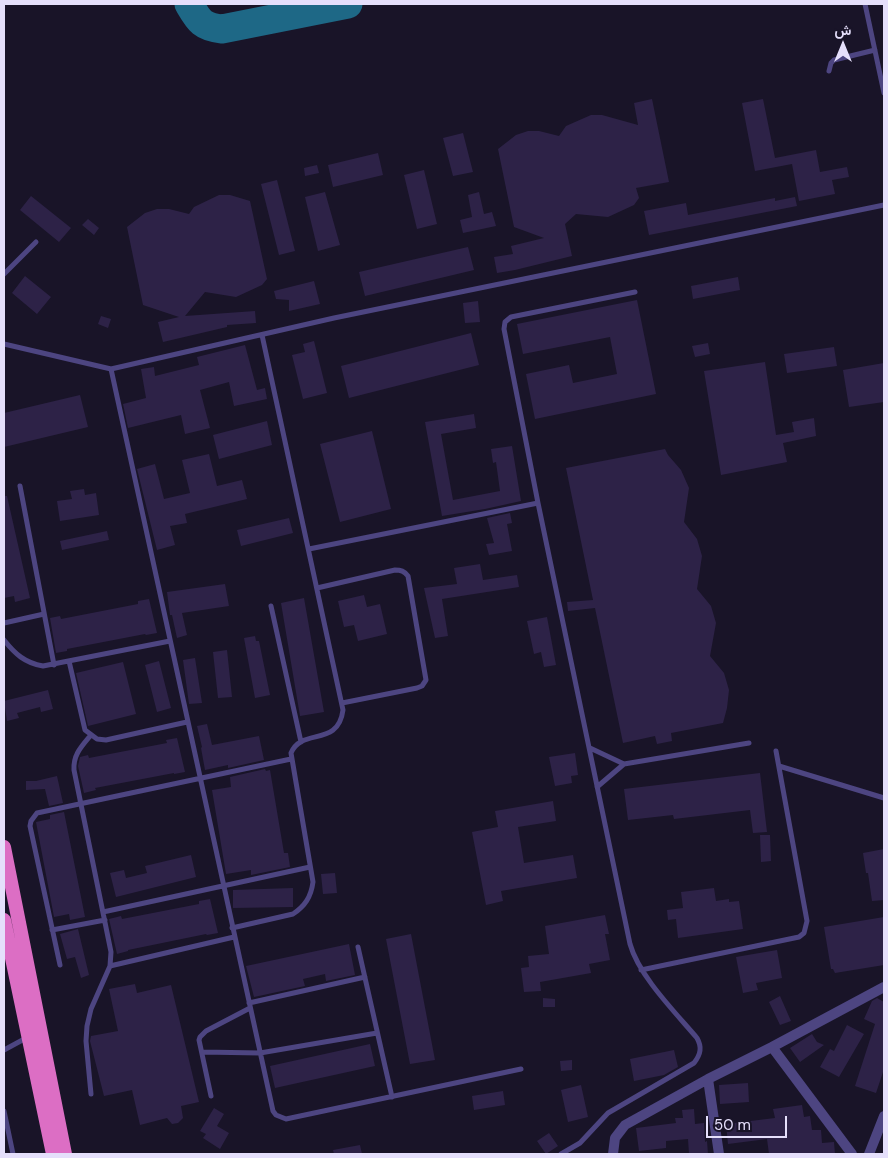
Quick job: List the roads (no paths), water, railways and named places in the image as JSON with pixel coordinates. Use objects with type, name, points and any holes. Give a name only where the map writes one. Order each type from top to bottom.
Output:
[{"type":"highway","points":[[4,847],[65,1154]]},
{"type":"highway","points":[[4,920],[53,1154]]},
{"type":"street","points":[[612,1154],[614,1138],[625,1125],[708,1079],[884,988]]},
{"type":"street","points":[[772,1047],[852,1154]]},
{"type":"street","points":[[708,1079],[720,1154]]},
{"type":"street","points":[[869,1154],[884,1116]]},
{"type":"lane","points":[[865,4],[883,80],[884,93]]},
{"type":"lane","points":[[829,71],[834,60],[875,50]]},
{"type":"lane","points":[[4,344],[111,369],[334,318],[884,205]]},
{"type":"lane","points":[[4,274],[36,242]]},
{"type":"lane","points":[[561,1154],[580,1142],[608,1113],[694,1063],[699,1058],[701,1051],[697,1038],[641,970],[630,944],[538,503],[504,329],[505,322],[511,317],[635,292]]},
{"type":"lane","points":[[232,928],[293,914],[308,901],[312,892],[313,882],[291,759],[293,748],[301,742],[331,732],[338,727],[342,720],[342,703],[262,335]]},
{"type":"lane","points":[[111,369],[273,1111],[281,1118],[286,1119],[521,1069]]},
{"type":"lane","points":[[20,486],[54,664]]},
{"type":"lane","points":[[309,549],[538,503]]},
{"type":"lane","points":[[317,588],[395,570],[405,572],[408,576],[426,680],[422,686],[417,688],[342,703]]},
{"type":"lane","points":[[271,606],[301,742]]},
{"type":"lane","points":[[4,623],[44,614]]},
{"type":"lane","points":[[4,640],[22,660],[43,666],[170,641]]},
{"type":"lane","points":[[69,661],[85,730],[97,739],[106,740],[187,722]]},
{"type":"lane","points":[[91,735],[78,750],[74,764],[111,952],[110,966],[91,1008],[87,1026],[86,1040],[91,1094]]},
{"type":"lane","points":[[597,786],[624,764],[749,743]]},
{"type":"lane","points":[[590,748],[624,764]]},
{"type":"lane","points":[[641,970],[799,937],[804,933],[807,921],[776,751]]},
{"type":"lane","points":[[60,965],[30,826],[37,813],[291,759]]},
{"type":"lane","points":[[779,766],[884,798]]},
{"type":"lane","points":[[103,912],[310,867]]},
{"type":"lane","points":[[52,930],[105,920]]},
{"type":"lane","points":[[110,966],[234,937]]},
{"type":"lane","points":[[358,947],[392,1097]]},
{"type":"lane","points":[[211,1096],[199,1040],[202,1034],[249,1006],[365,977]]},
{"type":"lane","points":[[202,1052],[260,1054],[378,1033]]},
{"type":"lane","points":[[4,1050],[28,1037]]},
{"type":"lane","points":[[4,1112],[13,1154]]}]
